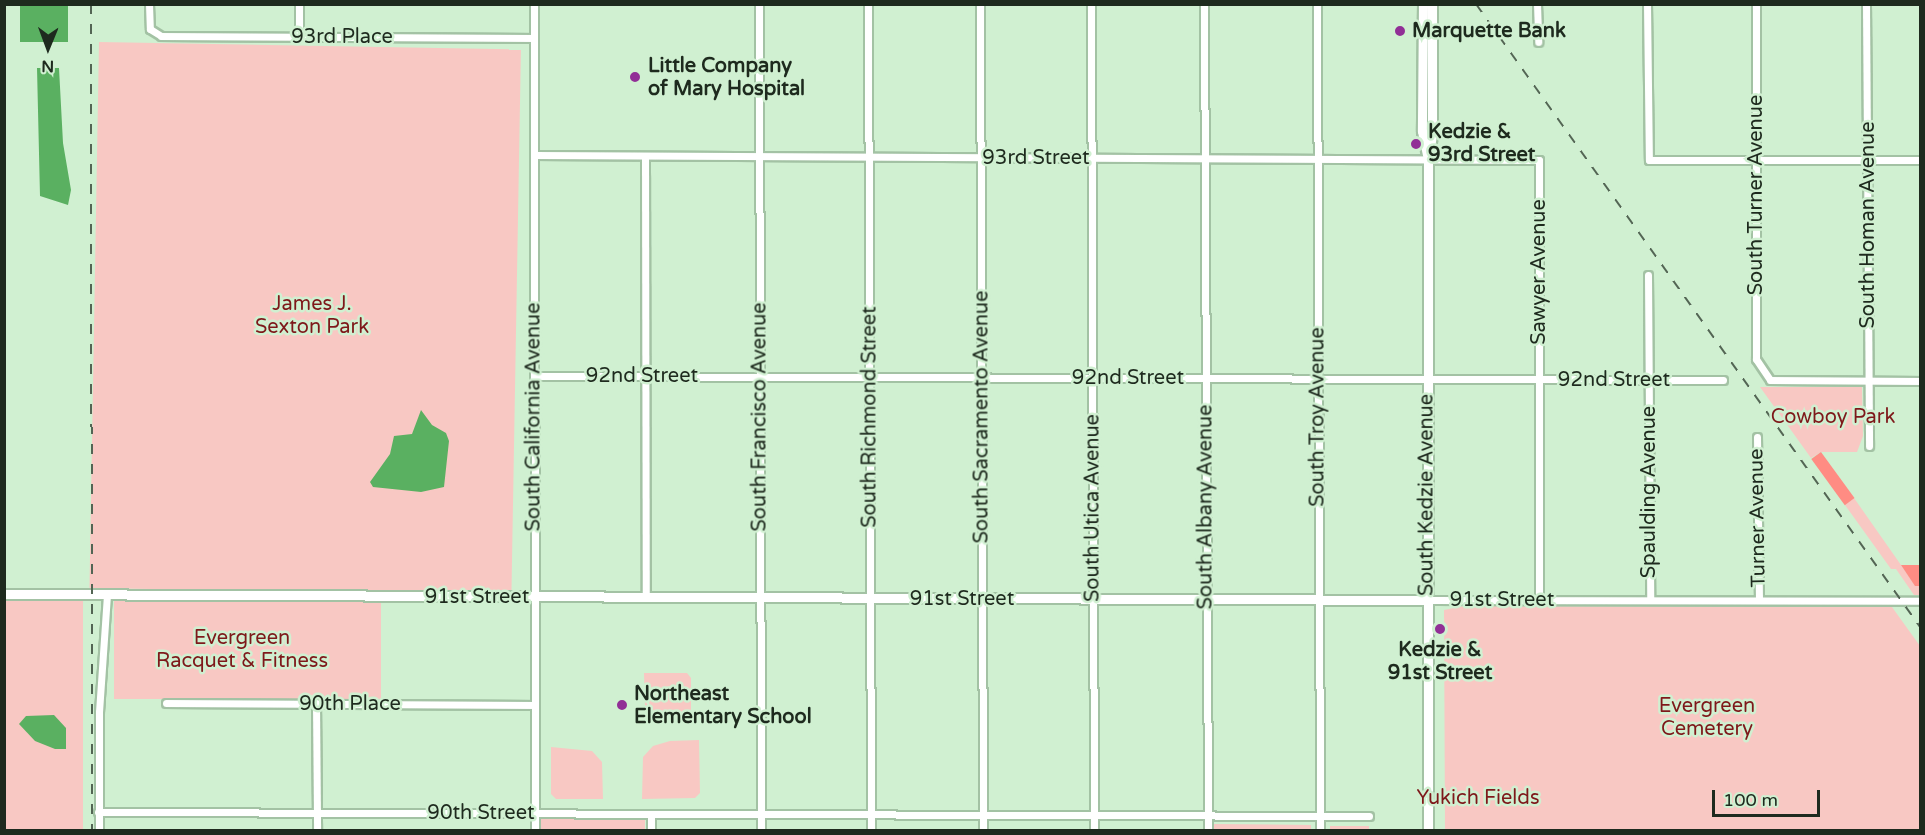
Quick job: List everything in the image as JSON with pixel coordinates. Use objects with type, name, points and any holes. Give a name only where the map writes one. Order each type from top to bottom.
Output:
[{"type":"street","name":"93rd Place","points":[[150,4],[152,33],[161,36],[534,38]]},
{"type":"street","points":[[299,4],[299,37]]},
{"type":"street","name":"South California Avenue","points":[[534,4],[535,831]]},
{"type":"street","name":"South Francisco Avenue","points":[[759,4],[761,831]]},
{"type":"street","name":"South Richmond Street","points":[[868,4],[871,831]]},
{"type":"street","name":"South Sacramento Avenue","points":[[980,4],[983,831]]},
{"type":"street","name":"South Utica Avenue","points":[[1091,4],[1094,831]]},
{"type":"street","name":"South Albany Avenue","points":[[1204,4],[1208,831]]},
{"type":"street","name":"South Troy Avenue","points":[[1317,4],[1320,831]]},
{"type":"street","name":"South Kedzie Avenue","points":[[1423,4],[1422,132],[1428,160]]},
{"type":"street","name":"South Kedzie Avenue","points":[[1428,831],[1426,600],[1428,160],[1432,134],[1432,4]]},
{"type":"street","points":[[1537,4],[1538,42]]},
{"type":"street","points":[[1647,4],[1649,160],[1920,160]]},
{"type":"street","name":"South Turner Avenue","points":[[1756,4],[1756,359],[1770,380],[1868,381]]},
{"type":"street","name":"South Homan Avenue","points":[[1866,4],[1869,446]]},
{"type":"street","name":"93rd Street","points":[[534,155],[1539,160]]},
{"type":"street","points":[[645,156],[646,598]]},
{"type":"street","name":"Sawyer Avenue","points":[[1539,160],[1539,600]]},
{"type":"street","name":"Spaulding Avenue","points":[[1648,275],[1650,600]]},
{"type":"street","name":"92nd Street","points":[[534,376],[1723,380]]},
{"type":"street","points":[[1868,381],[1920,381]]},
{"type":"street","name":"Turner Avenue","points":[[1757,436],[1759,600]]},
{"type":"street","name":"91st Street","points":[[4,594],[760,599],[1920,601]]},
{"type":"street","points":[[99,831],[99,712],[107,595]]},
{"type":"street","name":"90th Place","points":[[166,703],[535,705]]},
{"type":"street","points":[[316,703],[317,831]]},
{"type":"street","name":"90th Street","points":[[98,812],[1369,816]]},
{"type":"street","points":[[651,814],[651,831]]},
{"type":"green space","name":"James J. Sexton Park","points":[[99,42],[521,49],[511,595],[89,588]]},
{"type":"green space","name":"Cowboy Park","points":[[1760,387],[1862,387],[1863,436],[1857,452],[1821,452],[1811,458]]},
{"type":"green space","points":[[1854,498],[1915,585],[1920,586],[1920,595],[1914,595],[1896,569],[1891,569],[1845,505]]},
{"type":"green space","points":[[5,600],[83,600],[83,830],[5,830]]},
{"type":"green space","name":"Evergreen Racquet & Fitness","points":[[114,600],[381,600],[381,699],[114,699]]},
{"type":"green space","name":"Evergreen Cemetery","points":[[1464,606],[1892,607],[1920,646],[1920,830],[1445,830],[1444,610]]},
{"type":"green space","points":[[644,673],[687,673],[691,678],[691,721],[654,717],[645,708]]},
{"type":"green space","points":[[699,740],[700,793],[695,798],[642,799],[643,757],[653,746],[670,741]]},
{"type":"green space","points":[[551,747],[592,751],[602,762],[603,799],[556,799],[551,794]]},
{"type":"green space","points":[[541,819],[645,819],[645,830],[541,830]]},
{"type":"green space","points":[[1213,824],[1311,825],[1311,830],[1213,830]]},
{"type":"green space","points":[[1330,826],[1369,826],[1369,830],[1330,830]]},
{"type":"shaded area","points":[[20,5],[68,5],[68,42],[20,42]]},
{"type":"shaded area","points":[[37,68],[59,68],[63,143],[71,190],[68,205],[40,196]]},
{"type":"shaded area","points":[[421,410],[432,425],[446,433],[449,441],[444,487],[421,492],[373,487],[370,482],[390,454],[394,436],[412,434]]},
{"type":"shaded area","points":[[1821,452],[1855,498],[1845,505],[1811,459]]},
{"type":"shaded area","points":[[1901,565],[1920,565],[1920,586],[1915,586]]},
{"type":"shaded area","points":[[54,715],[66,728],[66,749],[55,749],[35,741],[19,724],[26,716]]},
{"type":"railway","points":[[91,4],[92,830]]},
{"type":"railway","points":[[1476,4],[1920,627]]},
{"type":"place","name":"Marquette Bank","points":[[1400,31]]},
{"type":"place","name":"Little Company of Mary Hospital","points":[[635,77]]},
{"type":"place","name":"Kedzie & 93rd Street","points":[[1416,144]]},
{"type":"place","name":"Kedzie & 91st Street","points":[[1440,629]]},
{"type":"place","name":"Northeast Elementary School","points":[[622,705]]},
{"type":"park label","name":"Yukich Fields","points":[[1478,798]]}]
